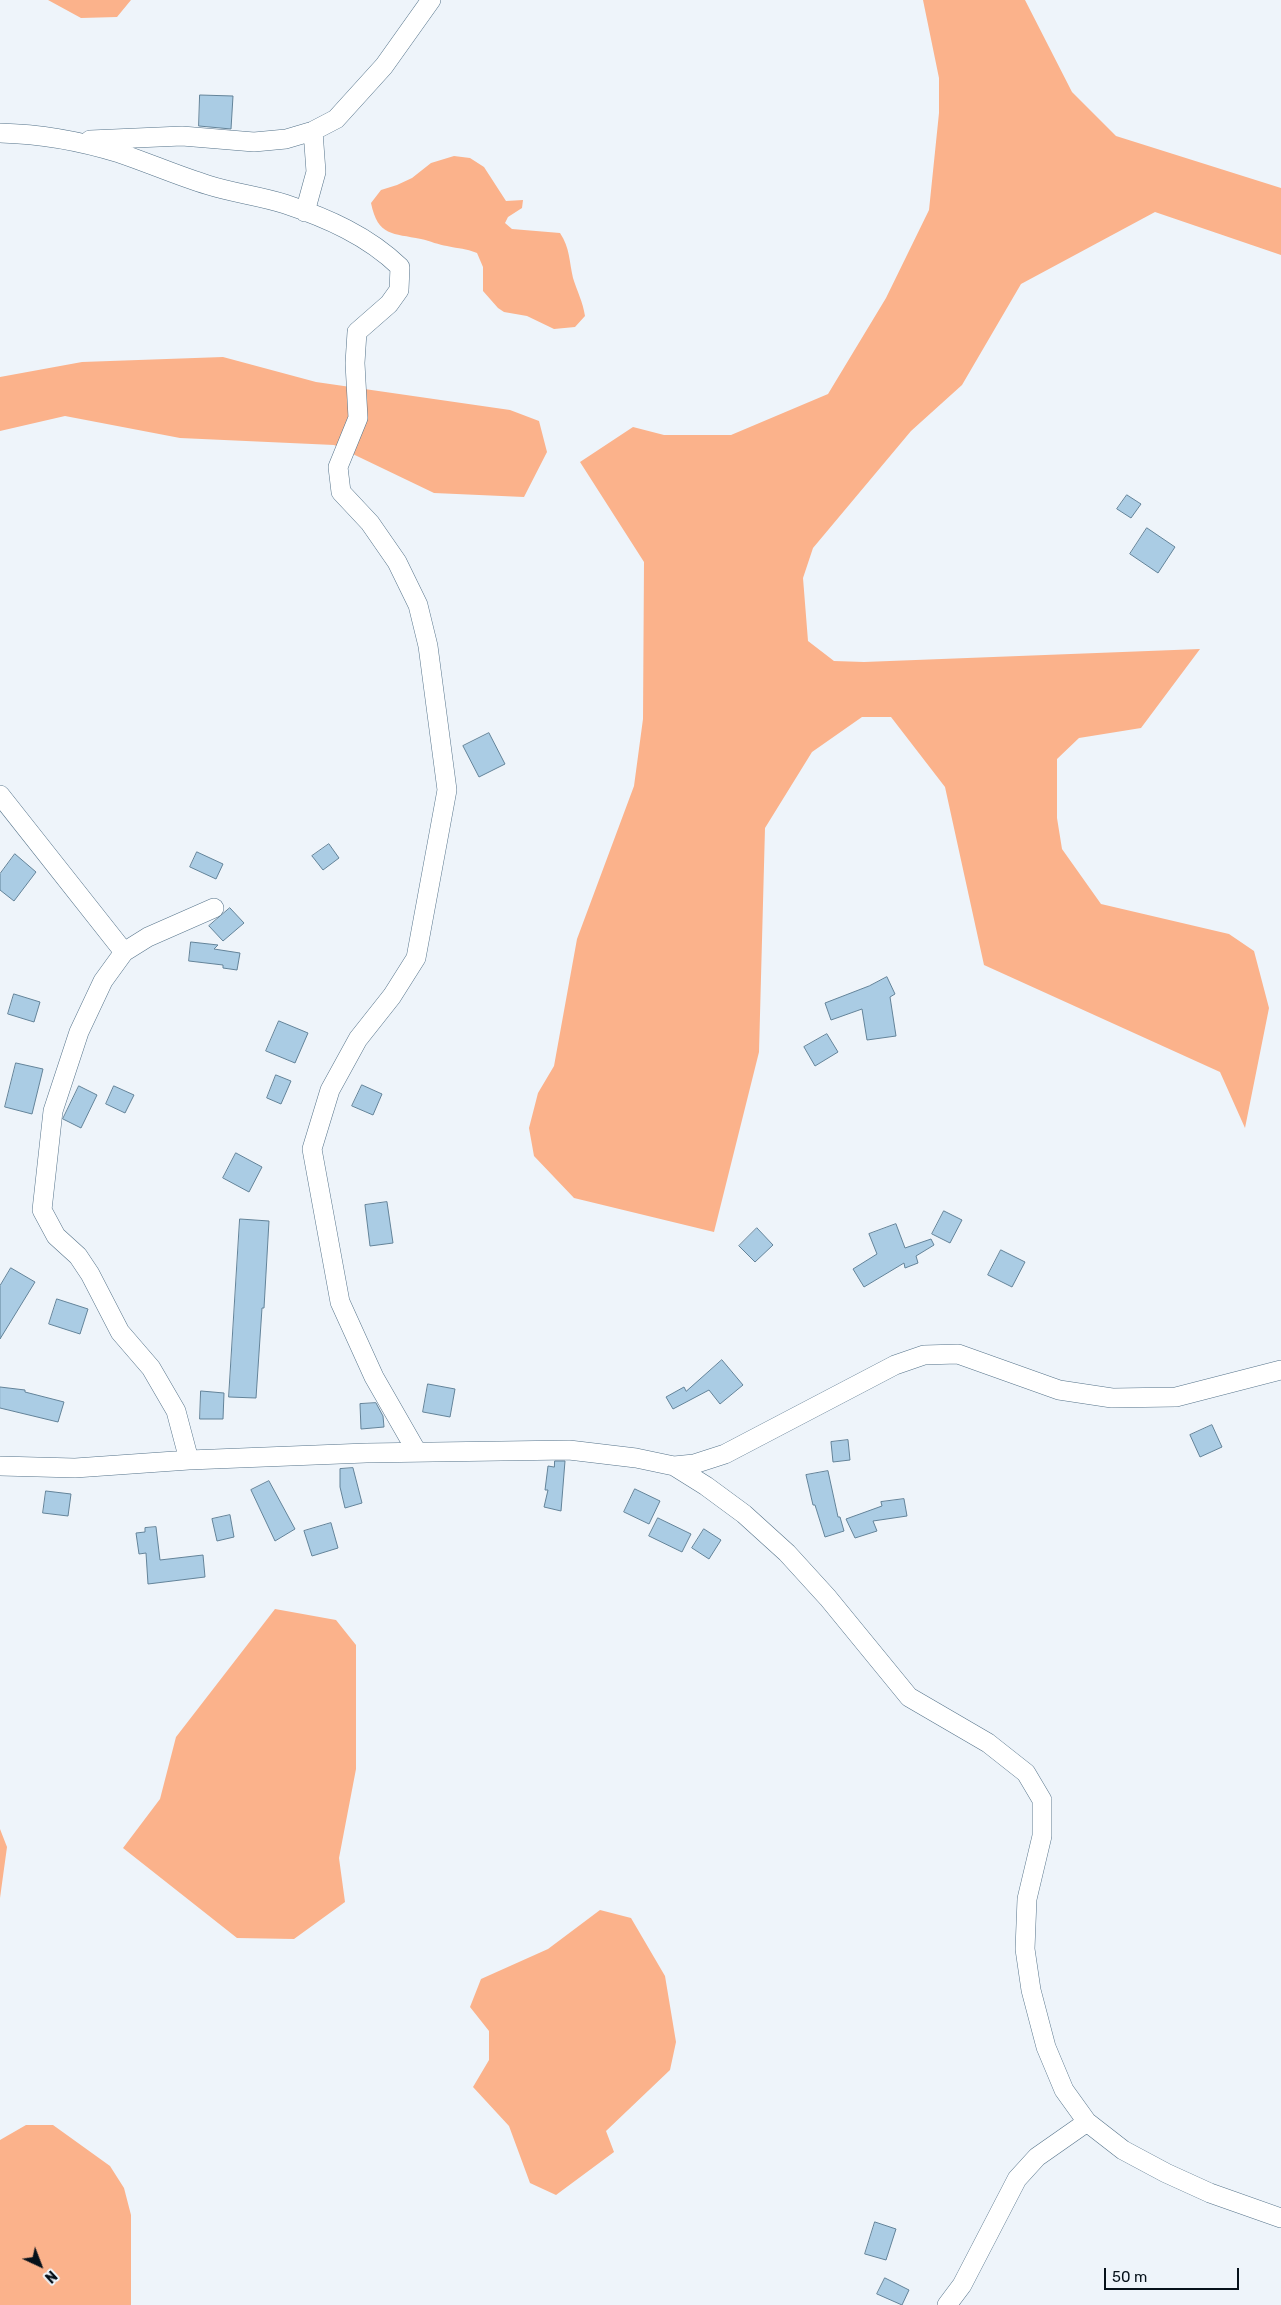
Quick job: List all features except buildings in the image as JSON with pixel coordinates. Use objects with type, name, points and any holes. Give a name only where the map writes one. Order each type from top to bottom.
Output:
[{"type":"street","points":[[0,133],[72,140],[182,136],[254,142],[286,139],[313,131],[336,119],[378,72],[431,0]]},
{"type":"street","points":[[305,212],[316,172],[313,131]]},
{"type":"street","points":[[72,140],[119,153],[209,185],[285,204],[342,225],[383,251],[400,267],[399,290],[389,304],[357,332],[355,363],[358,418],[338,466],[339,480],[341,492],[370,523],[397,562],[418,605],[428,646],[447,790],[416,958],[392,996],[358,1039],[330,1090],[312,1149],[340,1302],[374,1377],[417,1452]]},
{"type":"street","points":[[0,795],[124,952]]},
{"type":"street","points":[[189,1460],[176,1411],[151,1368],[120,1332],[86,1268],[78,1256],[56,1236],[42,1210],[53,1111],[79,1032],[103,981],[124,952],[148,937],[214,908]]},
{"type":"street","points":[[0,1466],[75,1468],[189,1460],[417,1452],[569,1450],[636,1458],[674,1466],[694,1464],[725,1454],[895,1365],[924,1355],[958,1354],[1059,1390],[1112,1398],[1176,1397],[1281,1370]]},
{"type":"street","points":[[674,1466],[706,1486],[744,1514],[787,1553],[828,1598],[908,1697],[988,1743],[1026,1773],[1042,1800],[1042,1836],[1028,1899],[1025,1949],[1031,1990],[1046,2047],[1064,2090],[1087,2122],[1123,2150],[1166,2173],[1218,2196],[1281,2218]]},
{"type":"street","points":[[947,2305],[962,2285],[1017,2179],[1037,2157],[1087,2122]]},
{"type":"shaded area","points":[[48,0],[131,0],[117,17],[81,18]]},
{"type":"shaded area","points":[[923,0],[1025,0],[1072,92],[1116,136],[1281,188],[1281,255],[1155,212],[1021,284],[962,385],[911,431],[813,548],[803,578],[808,641],[834,661],[864,662],[1200,649],[1141,728],[1079,738],[1057,759],[1057,818],[1062,849],[1101,904],[1229,934],[1254,951],[1269,1008],[1245,1128],[1220,1072],[984,965],[945,787],[891,717],[862,717],[812,752],[765,828],[759,1052],[714,1232],[574,1198],[534,1156],[529,1128],[538,1093],[554,1066],[577,939],[634,786],[643,719],[644,562],[580,462],[633,427],[664,435],[731,435],[828,394],[886,298],[929,210],[939,113],[939,78]]},
{"type":"shaded area","points":[[454,156],[470,158],[484,167],[506,201],[523,200],[522,208],[508,217],[505,223],[512,229],[560,233],[567,249],[573,278],[585,316],[575,327],[554,329],[527,316],[504,312],[483,291],[483,267],[477,253],[388,232],[378,222],[371,203],[381,190],[412,178],[431,163]]},
{"type":"shaded area","points":[[223,357],[316,382],[510,410],[539,421],[547,452],[524,497],[434,493],[334,445],[180,438],[65,416],[0,431],[0,377],[82,362]]},
{"type":"shaded area","points":[[275,1609],[336,1620],[356,1645],[356,1769],[339,1858],[345,1902],[294,1939],[237,1938],[123,1848],[160,1799],[176,1737]]},
{"type":"shaded area","points":[[0,1829],[7,1847],[0,1898]]},
{"type":"shaded area","points":[[600,1910],[631,1918],[665,1976],[676,2042],[670,2070],[606,2131],[614,2152],[556,2195],[530,2183],[509,2126],[473,2087],[489,2060],[489,2031],[470,2007],[481,1979],[548,1949]]},
{"type":"shaded area","points":[[26,2125],[53,2125],[110,2166],[124,2188],[131,2215],[131,2305],[0,2305],[0,2140]]}]
